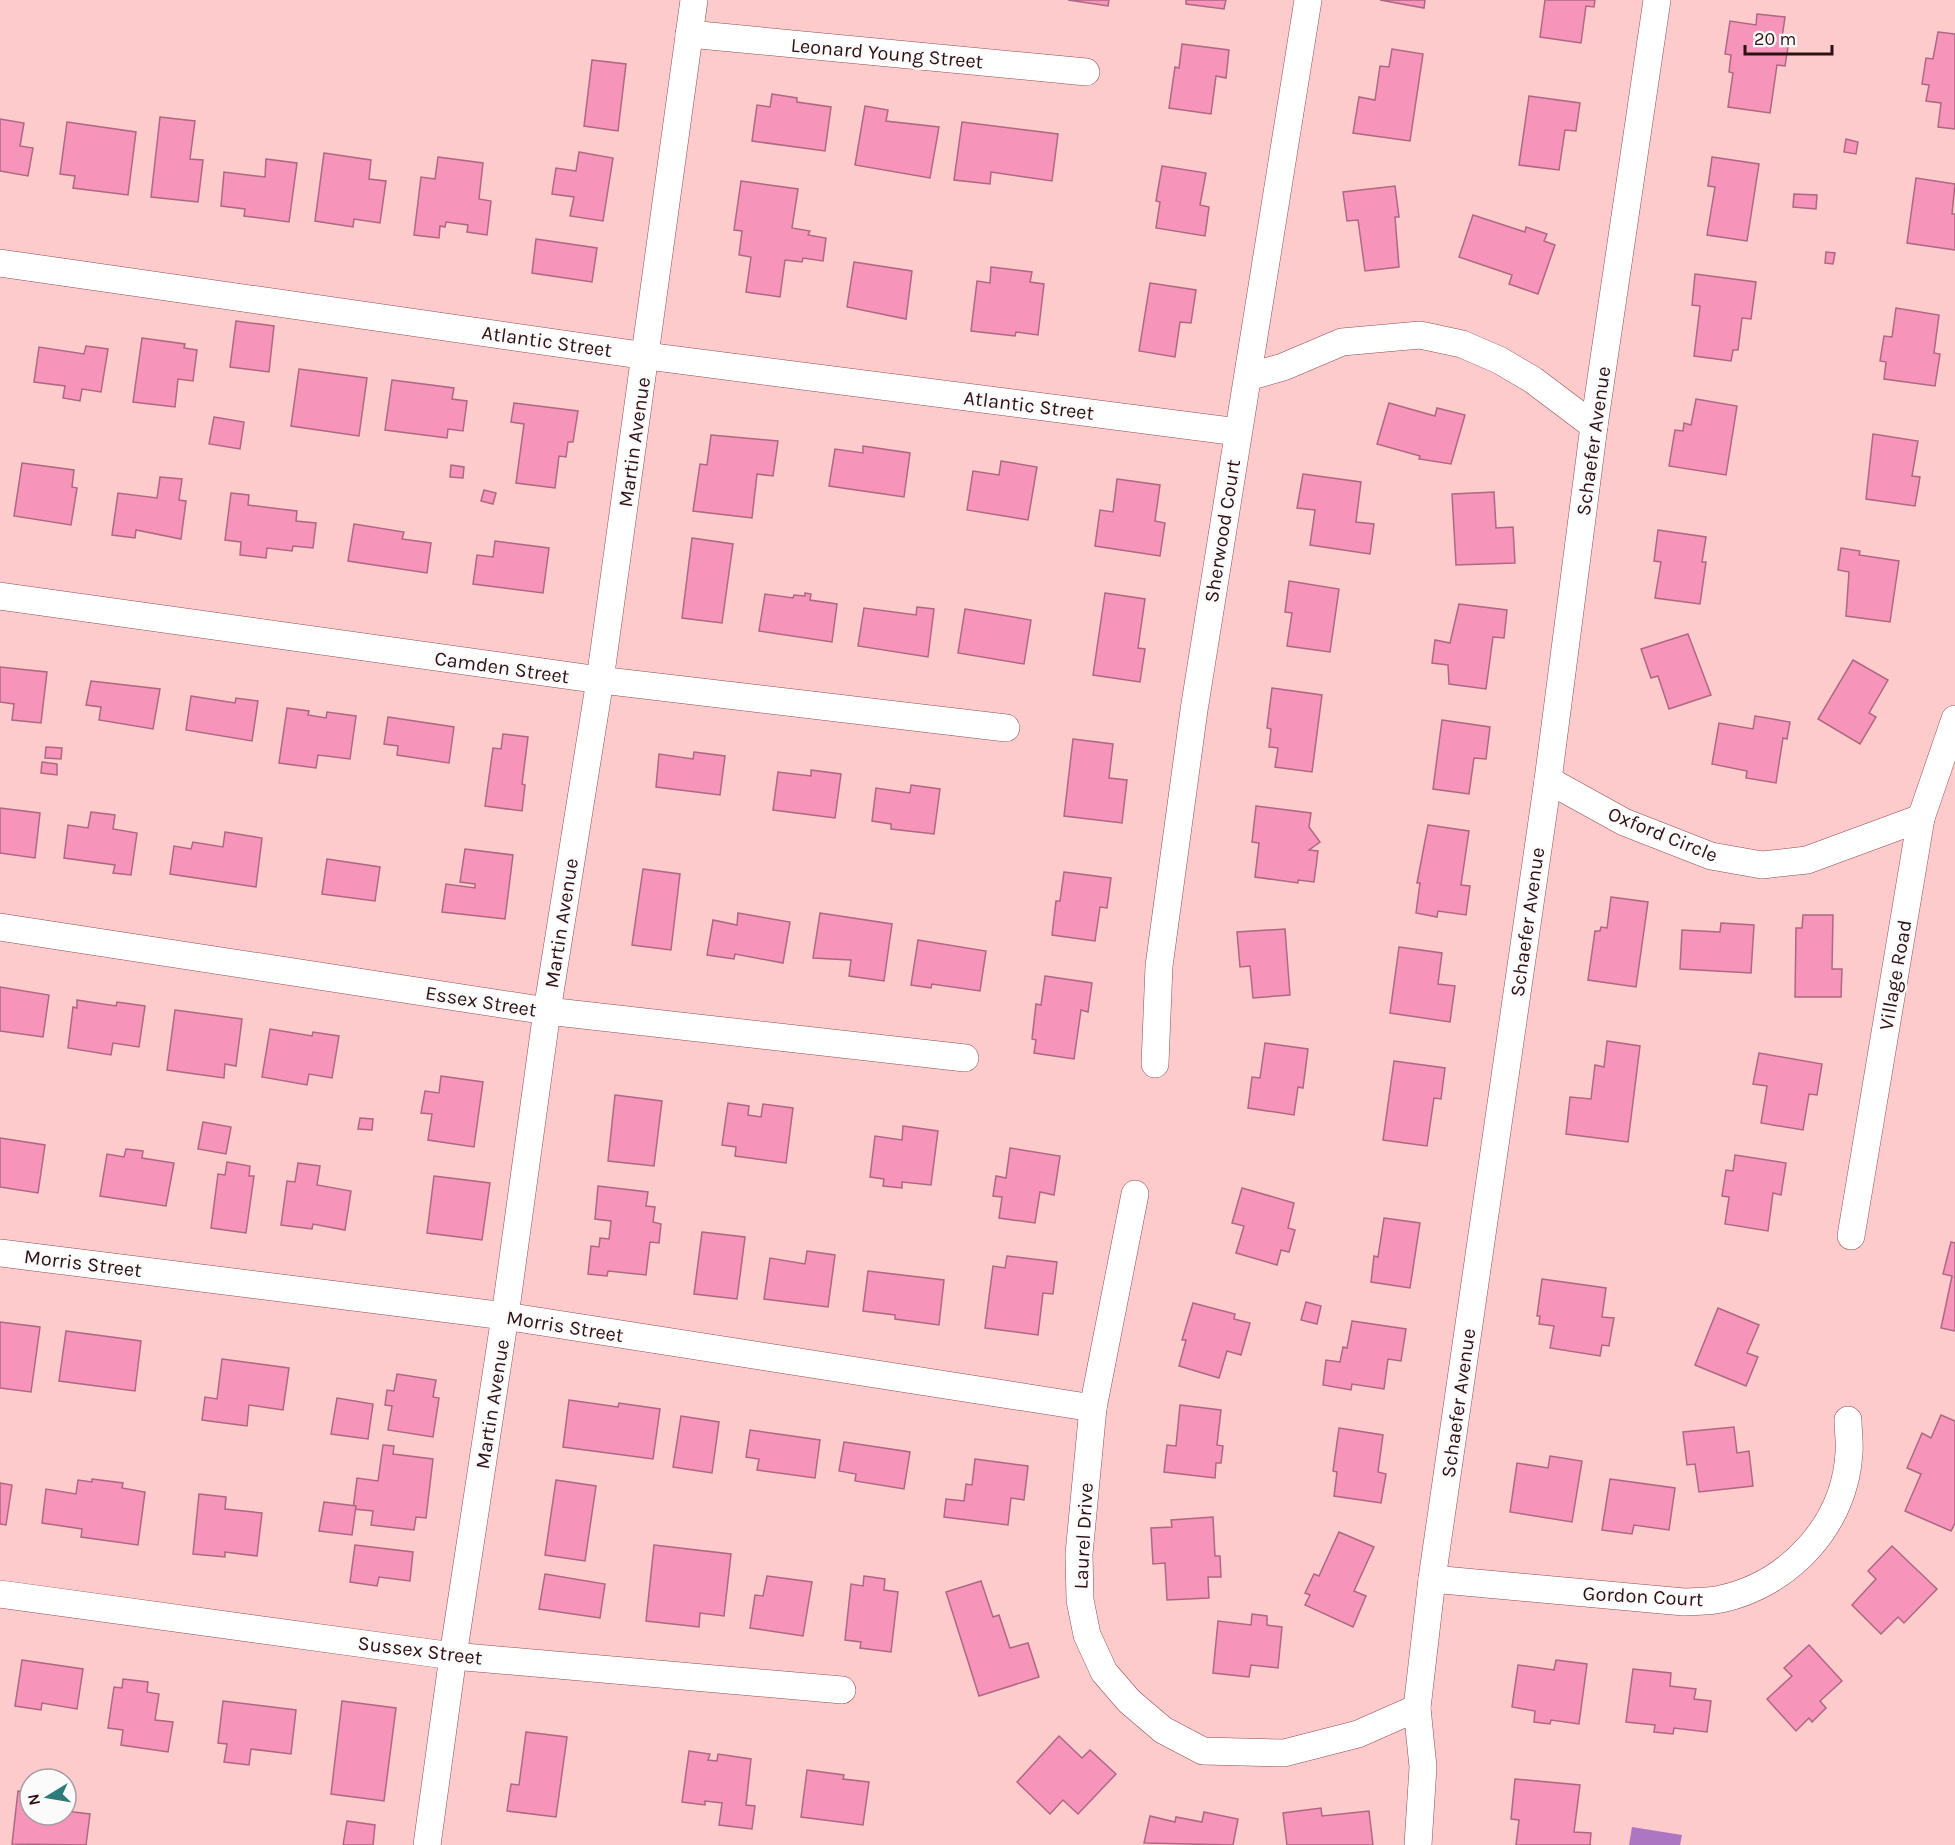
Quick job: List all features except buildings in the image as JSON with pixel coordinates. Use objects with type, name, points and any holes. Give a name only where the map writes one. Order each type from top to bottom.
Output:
[{"type":"street","name":"Martin Avenue","points":[[427,1845],[453,1656],[505,1316],[547,1011],[600,680],[647,356],[694,0]]},
{"type":"street","name":"Sherwood Court","points":[[1155,1064],[1159,966],[1194,710],[1308,0]]},
{"type":"street","name":"Schaefer Avenue","points":[[1418,1845],[1423,1767],[1417,1708],[1432,1579],[1548,780],[1594,426],[1657,0]]},
{"type":"street","name":"Leonard Young Street","points":[[688,34],[1086,72]]},
{"type":"street","name":"Atlantic Street","points":[[0,263],[647,356],[1238,432]]},
{"type":"street","points":[[1248,377],[1283,367],[1342,342],[1420,335],[1462,344],[1499,360],[1533,380],[1594,426]]},
{"type":"street","name":"Camden Street","points":[[0,596],[600,680],[1006,728]]},
{"type":"street","name":"Village Road","points":[[1851,1236],[1921,819],[1955,719]]},
{"type":"street","name":"Oxford Circle","points":[[1548,780],[1624,822],[1711,856],[1762,865],[1807,860],[1921,819]]},
{"type":"street","name":"Essex Street","points":[[0,927],[547,1011],[965,1058]]},
{"type":"street","name":"Laurel Drive","points":[[1135,1194],[1093,1408],[1079,1554],[1080,1600],[1087,1635],[1104,1672],[1129,1701],[1163,1730],[1203,1751],[1284,1753],[1358,1734],[1417,1708]]},
{"type":"street","name":"Morris Street","points":[[0,1252],[505,1316],[1093,1408]]},
{"type":"street","name":"Gordon Court","points":[[1432,1579],[1684,1602],[1720,1599],[1751,1590],[1780,1574],[1808,1551],[1830,1519],[1843,1489],[1849,1453],[1848,1420]]},
{"type":"street","name":"Sussex Street","points":[[0,1594],[453,1656],[842,1690]]},
{"type":"shaded area","points":[[1632,1827],[1682,1835],[1680,1845],[1629,1845]]}]
